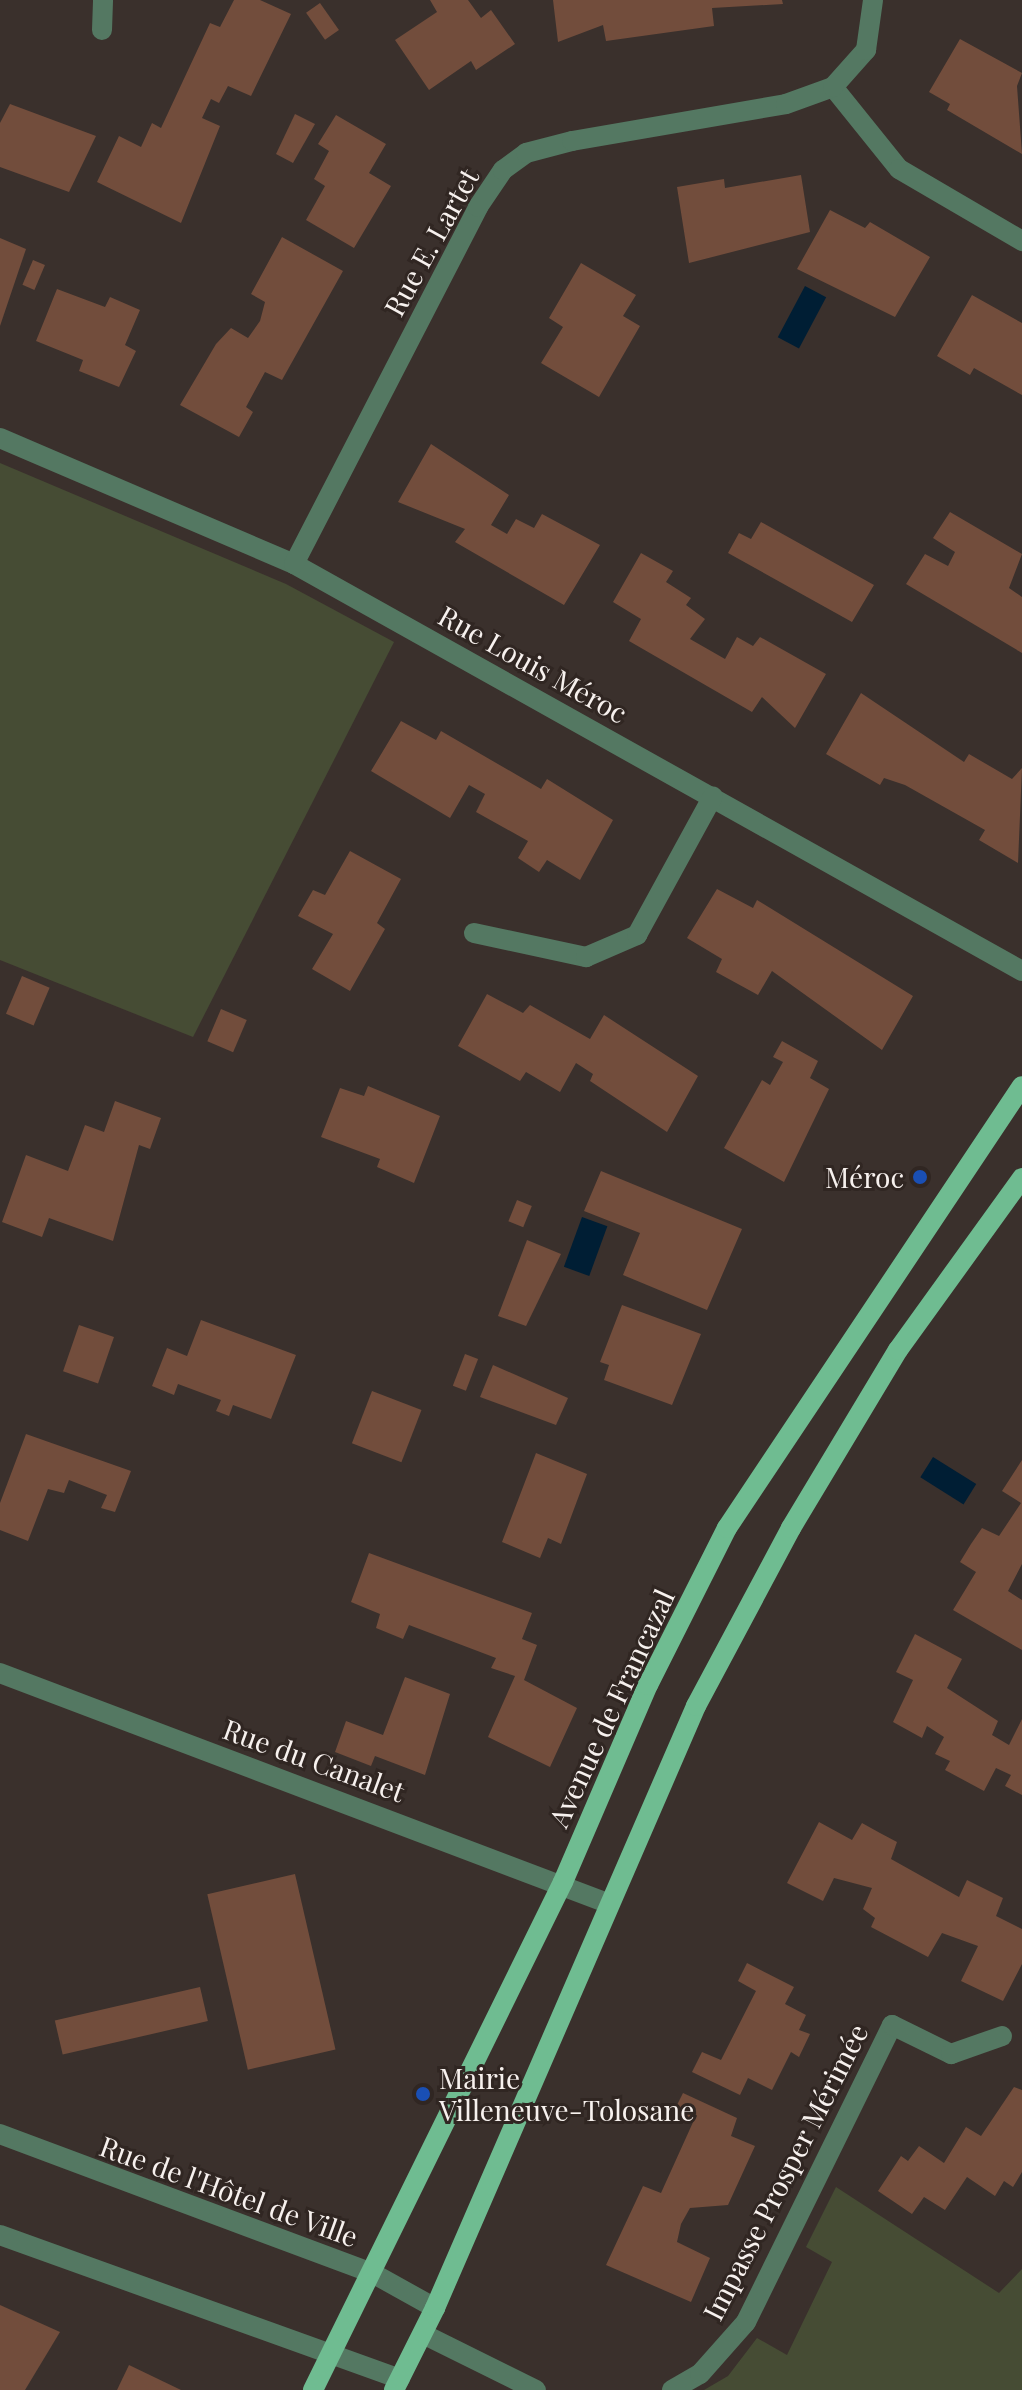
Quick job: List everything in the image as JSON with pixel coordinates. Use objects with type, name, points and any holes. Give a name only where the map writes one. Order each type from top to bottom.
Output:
[{"type":"main road","name":"Avenue de Francazal","points":[[313,2390],[374,2274],[563,1882],[648,1685],[727,1528],[1022,1086]]},
{"type":"main road","points":[[397,2385],[435,2308],[607,1903],[696,1706],[791,1528],[898,1350],[1022,1178]]},
{"type":"street","points":[[102,30],[103,0]]},
{"type":"street","name":"Rue E. Lartet","points":[[294,564],[478,207],[503,170],[526,153],[572,141],[786,104],[833,87],[866,50],[873,0]]},
{"type":"street","points":[[833,87],[899,169],[1022,241]]},
{"type":"street","name":"Rue Louis Méroc","points":[[0,438],[294,564],[1022,971]]},
{"type":"street","points":[[474,933],[586,957],[637,935],[713,796]]},
{"type":"street","name":"Rue du Canalet","points":[[0,1673],[563,1882],[607,1903]]},
{"type":"street","name":"Impasse Prosper Mérimée","points":[[672,2390],[700,2374],[746,2322],[892,2025],[951,2054],[1002,2036]]},
{"type":"street","name":"Rue de l'Hôtel de Ville","points":[[0,2134],[374,2274],[435,2308]]},
{"type":"street","points":[[0,2235],[333,2357],[397,2385]]},
{"type":"street","points":[[423,2334],[536,2390]]},
{"type":"green space","points":[[0,463],[286,584],[394,642],[193,1037],[0,960]]},
{"type":"green space","points":[[836,2187],[999,2293],[1022,2269],[1022,2390],[704,2390],[728,2376],[757,2338],[787,2355],[832,2262],[806,2247]]},
{"type":"water","points":[[805,286],[826,297],[799,348],[778,337]]},
{"type":"water","points":[[582,1217],[607,1226],[589,1276],[564,1267]]},
{"type":"water","points":[[933,1457],[976,1484],[964,1504],[920,1477]]},
{"type":"building","points":[[234,0],[260,0],[291,14],[251,96],[228,86],[219,103],[211,99],[202,118],[220,126],[181,223],[97,182],[119,136],[141,147],[152,123],[161,128],[210,23],[220,27]]},
{"type":"building","points":[[430,0],[468,0],[481,18],[491,10],[515,44],[476,70],[471,61],[429,90],[395,40],[437,12]]},
{"type":"building","points":[[553,0],[782,0],[783,4],[712,8],[714,26],[606,41],[603,25],[558,42]]},
{"type":"building","points":[[320,3],[339,30],[325,40],[306,13]]},
{"type":"building","points":[[960,39],[1022,73],[1017,86],[1022,154],[947,110],[950,104],[929,92]]},
{"type":"building","points":[[10,104],[96,136],[69,192],[0,167],[0,123]]},
{"type":"building","points":[[295,114],[315,124],[293,163],[276,154]]},
{"type":"building","points":[[336,115],[386,144],[369,173],[391,186],[354,248],[306,220],[325,186],[314,179],[329,151],[318,144]]},
{"type":"building","points":[[801,175],[810,232],[689,263],[677,187],[724,179],[725,188]]},
{"type":"building","points":[[830,210],[865,228],[870,222],[930,257],[895,317],[797,269]]},
{"type":"building","points":[[282,237],[343,271],[282,380],[265,372],[246,407],[253,412],[239,437],[180,405],[216,344],[231,328],[248,338],[260,321],[265,302],[251,294]]},
{"type":"building","points":[[0,238],[26,249],[0,326]]},
{"type":"building","points":[[33,260],[45,265],[34,290],[22,285]]},
{"type":"building","points":[[581,263],[636,295],[623,316],[640,326],[599,397],[541,363],[563,327],[549,318]]},
{"type":"building","points":[[57,289],[105,307],[110,297],[140,310],[125,345],[136,351],[119,387],[79,371],[83,360],[36,341]]},
{"type":"building","points":[[972,295],[1022,323],[1022,395],[974,368],[970,375],[937,356]]},
{"type":"building","points":[[431,444],[509,495],[491,525],[507,534],[516,519],[534,528],[542,514],[600,545],[564,605],[455,542],[465,529],[398,502]]},
{"type":"building","points":[[950,512],[1022,554],[1009,588],[1022,597],[1022,653],[906,584],[925,554],[948,566],[955,552],[933,538]]},
{"type":"building","points":[[761,522],[874,585],[852,622],[728,553],[739,533],[751,539]]},
{"type":"building","points":[[641,553],[673,571],[666,582],[691,598],[686,605],[705,619],[690,639],[725,659],[737,637],[753,646],[760,637],[826,674],[795,728],[762,697],[752,712],[629,641],[641,619],[613,602]]},
{"type":"building","points":[[861,693],[964,762],[969,754],[1012,779],[1022,768],[1018,863],[979,840],[985,830],[905,785],[884,778],[880,785],[826,754]]},
{"type":"building","points":[[401,721],[436,740],[441,731],[541,789],[547,779],[613,820],[580,880],[547,860],[539,872],[518,858],[528,841],[476,812],[485,794],[469,785],[450,818],[371,771]]},
{"type":"building","points":[[350,851],[401,879],[377,923],[385,929],[350,991],[312,969],[333,934],[298,916],[313,890],[325,895]]},
{"type":"building","points":[[717,889],[753,908],[757,900],[913,996],[882,1050],[772,971],[758,995],[716,972],[722,959],[687,938]]},
{"type":"building","points":[[22,976],[50,988],[34,1025],[6,1014]]},
{"type":"building","points":[[487,994],[523,1013],[530,1005],[590,1039],[604,1015],[698,1076],[667,1132],[590,1081],[593,1074],[576,1063],[560,1092],[526,1072],[520,1081],[458,1046]]},
{"type":"building","points":[[221,1009],[247,1020],[233,1052],[207,1041]]},
{"type":"building","points":[[782,1041],[818,1061],[810,1078],[829,1089],[784,1182],[724,1148],[762,1080],[770,1085],[783,1062],[773,1057]]},
{"type":"building","points":[[368,1086],[440,1116],[414,1183],[377,1167],[380,1159],[321,1137],[340,1088],[364,1096]]},
{"type":"building","points":[[115,1101],[161,1118],[150,1149],[139,1145],[113,1241],[49,1218],[42,1237],[2,1222],[26,1155],[68,1171],[85,1125],[104,1132]]},
{"type":"building","points":[[601,1171],[742,1229],[707,1310],[623,1275],[640,1233],[584,1211]]},
{"type":"building","points":[[517,1200],[532,1206],[523,1227],[508,1221]]},
{"type":"building","points":[[527,1240],[561,1254],[526,1326],[498,1316]]},
{"type":"building","points":[[622,1305],[701,1334],[672,1405],[604,1380],[609,1365],[600,1362]]},
{"type":"building","points":[[201,1320],[296,1355],[271,1419],[233,1405],[229,1416],[216,1411],[221,1400],[178,1384],[174,1395],[152,1386],[167,1348],[187,1356]]},
{"type":"building","points":[[79,1325],[114,1337],[98,1383],[63,1371]]},
{"type":"building","points":[[465,1354],[478,1359],[466,1391],[453,1386]]},
{"type":"building","points":[[493,1365],[568,1398],[556,1425],[480,1397]]},
{"type":"building","points":[[372,1391],[421,1410],[401,1462],[352,1443]]},
{"type":"building","points":[[26,1434],[131,1471],[115,1512],[101,1508],[107,1495],[69,1480],[64,1493],[48,1489],[28,1541],[0,1530],[0,1503]]},
{"type":"building","points":[[536,1453],[587,1474],[561,1544],[548,1538],[540,1558],[502,1542]]},
{"type":"building","points":[[1022,1460],[1022,1564],[1008,1591],[1022,1600],[1022,1650],[953,1610],[976,1572],[960,1562],[971,1544],[982,1528],[999,1536],[1021,1503],[1002,1491]]},
{"type":"building","points":[[369,1553],[532,1613],[522,1639],[537,1645],[524,1680],[577,1708],[550,1767],[488,1737],[515,1676],[491,1668],[496,1658],[409,1625],[403,1639],[376,1628],[380,1614],[351,1602]]},
{"type":"building","points":[[915,1634],[962,1659],[947,1688],[998,1721],[992,1735],[1009,1745],[1022,1719],[1022,1795],[1005,1786],[1011,1775],[996,1768],[984,1791],[945,1770],[950,1761],[935,1754],[944,1737],[927,1726],[922,1738],[893,1722],[913,1680],[896,1672]]},
{"type":"building","points":[[405,1677],[450,1694],[425,1775],[375,1756],[371,1766],[335,1752],[346,1721],[383,1735]]},
{"type":"building","points":[[819,1822],[852,1840],[862,1823],[897,1842],[891,1859],[959,1897],[967,1880],[1003,1898],[996,1916],[1022,1929],[1022,1964],[1003,2001],[961,1981],[978,1946],[942,1933],[928,1957],[871,1927],[875,1918],[863,1909],[872,1888],[834,1878],[823,1901],[787,1883]]},
{"type":"building","points":[[295,1874],[335,2049],[248,2070],[207,1894]]},
{"type":"building","points":[[747,1963],[794,1987],[785,2004],[806,2015],[799,2030],[810,2034],[799,2057],[791,2052],[772,2090],[748,2078],[740,2095],[692,2072],[702,2052],[721,2060],[756,1991],[738,1981]]},
{"type":"building","points":[[200,1987],[208,2021],[63,2055],[55,2021]]},
{"type":"building","points":[[1014,2087],[1022,2090],[1022,2172],[1013,2187],[1004,2181],[995,2196],[967,2177],[945,2210],[924,2197],[912,2214],[878,2191],[901,2156],[908,2161],[919,2146],[944,2163],[966,2127],[981,2136]]},
{"type":"building","points":[[683,2093],[737,2118],[731,2136],[755,2146],[728,2205],[690,2208],[681,2224],[677,2242],[710,2258],[691,2302],[606,2265],[643,2186],[661,2193],[694,2120],[674,2111]]},
{"type":"building","points":[[0,2305],[60,2332],[25,2390],[0,2390]]},
{"type":"building","points":[[129,2365],[181,2390],[117,2390]]},
{"type":"place","name":"Méroc","points":[[920,1177]]},
{"type":"place","name":"Mairie Villeneuve-Tolosane","points":[[423,2094]]}]
